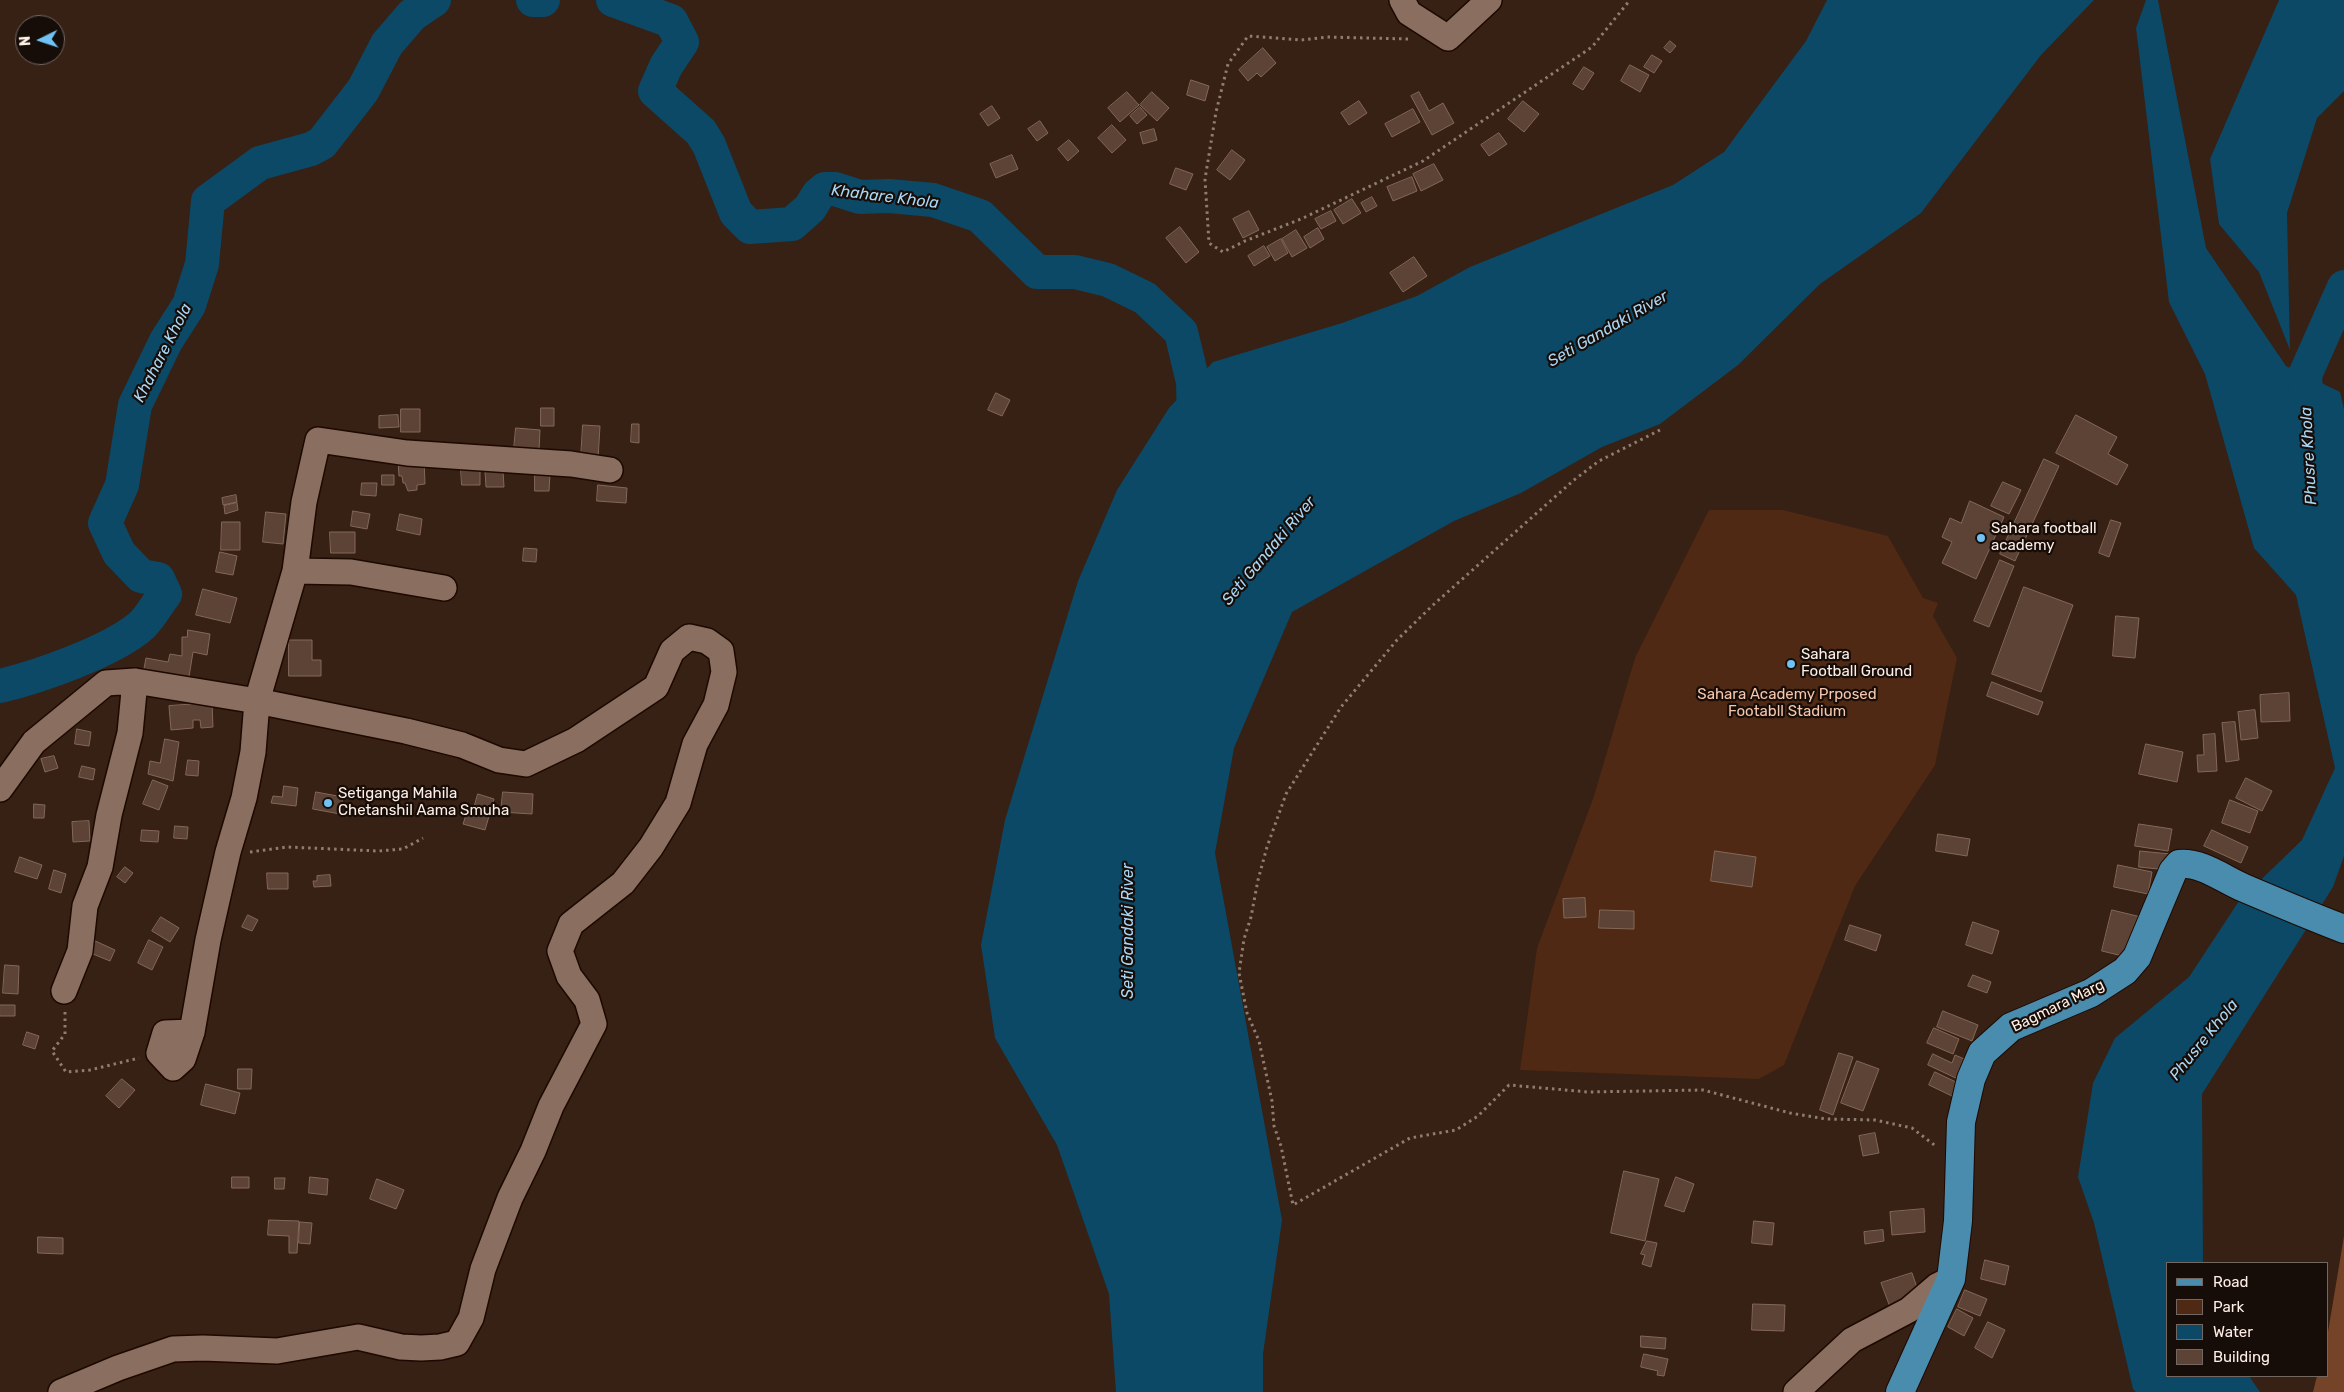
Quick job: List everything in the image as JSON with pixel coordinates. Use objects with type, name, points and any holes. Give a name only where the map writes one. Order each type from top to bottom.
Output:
[{"type":"main road","name":"Bagmara Marg","points":[[1900,1392],[1951,1279],[1958,1221],[1961,1122],[1971,1079],[1982,1052],[2011,1027],[2091,993],[2125,970],[2138,957],[2173,871],[2179,864],[2188,863],[2211,871],[2241,887],[2338,927]]},
{"type":"street","points":[[1402,0],[1409,13],[1448,38],[1489,0]]},
{"type":"street","points":[[159,1053],[173,1068],[183,1060],[192,1032],[205,958],[228,852],[244,798],[249,770],[256,701],[295,571],[304,502],[318,440],[407,453],[571,464],[610,470]]},
{"type":"street","points":[[295,571],[352,572],[444,588]]},
{"type":"street","points":[[0,790],[34,742],[106,683],[135,680],[256,701],[406,731],[462,745],[498,760],[526,764],[576,740],[656,687],[672,651],[689,637],[707,641],[721,651],[724,672],[716,705],[695,744],[678,803],[651,847],[624,883],[571,924],[560,951],[569,976],[587,1000],[594,1024],[551,1106],[533,1151],[510,1198],[483,1269],[471,1318],[457,1343],[440,1347],[401,1347],[358,1337],[277,1351],[203,1348],[173,1349],[118,1368],[61,1392]]},
{"type":"street","points":[[64,991],[80,951],[85,906],[100,867],[109,815],[130,733],[135,680]]},
{"type":"street","points":[[1796,1392],[1852,1340],[1910,1310],[1937,1286],[1951,1279]]},
{"type":"path","points":[[1412,38],[1362,39],[1327,37],[1301,40],[1248,36],[1228,64],[1216,112],[1205,179],[1209,243],[1223,252],[1245,241],[1301,219],[1423,161],[1592,47],[1630,0]]},
{"type":"path","points":[[1660,430],[1599,462],[1574,480],[1409,628],[1341,707],[1286,794],[1267,847],[1258,880],[1244,939],[1239,973],[1247,1013],[1259,1041],[1272,1101],[1274,1126],[1281,1146],[1293,1205],[1410,1138],[1456,1130],[1478,1116],[1509,1085],[1588,1092],[1703,1090],[1826,1119],[1875,1120],[1912,1128],[1944,1152],[1960,1158]]},
{"type":"path","points":[[228,852],[254,852],[287,847],[403,849],[423,838]]},
{"type":"path","points":[[64,991],[65,1034],[52,1051],[66,1072],[90,1070],[159,1053]]},
{"type":"green space","name":"Sahara Academy Prposed Footabll Stadium","points":[[1709,510],[1783,510],[1888,536],[1923,598],[1938,603],[1933,616],[1957,658],[1935,765],[1855,886],[1784,1065],[1759,1079],[1520,1070],[1537,948],[1593,799],[1635,658]]},
{"type":"shaded area","points":[[2344,1236],[2344,1392],[2313,1392],[2317,1377],[2329,1377],[2329,1326]]},
{"type":"water","name":"Seti Gandaki River","points":[[1827,0],[2094,0],[2041,55],[1921,213],[1820,284],[1738,365],[1660,424],[1602,447],[1521,493],[1454,521],[1292,612],[1234,748],[1215,853],[1282,1220],[1263,1354],[1263,1392],[1116,1392],[1109,1294],[1057,1145],[995,1038],[981,945],[1005,820],[1078,581],[1117,490],[1169,408],[1213,362],[1342,323],[1417,296],[1470,267],[1673,185],[1724,152],[1806,41]]},
{"type":"water","points":[[2146,0],[2158,0],[2206,248],[2286,366],[2340,392],[2344,409],[2344,856],[2333,887],[2202,1094],[2203,1262],[2166,1262],[2166,1377],[2250,1377],[2260,1392],[2136,1392],[2133,1389],[2094,1223],[2078,1177],[2093,1083],[2115,1038],[2189,977],[2239,901],[2302,840],[2335,768],[2296,595],[2254,548],[2205,374],[2169,302],[2136,28]]},
{"type":"water","points":[[2279,0],[2344,0],[2344,91],[2317,118],[2287,213],[2290,350],[2259,272],[2219,224],[2210,159]]},
{"type":"building","points":[[1670,41],[1676,46],[1670,53],[1664,48]]},
{"type":"building","points":[[1263,48],[1276,63],[1261,77],[1257,73],[1248,81],[1239,70]]},
{"type":"building","points":[[1652,55],[1662,61],[1654,73],[1644,67]]},
{"type":"building","points":[[1630,65],[1649,75],[1640,92],[1621,81]]},
{"type":"building","points":[[1584,67],[1594,73],[1583,90],[1573,84]]},
{"type":"building","points":[[1191,80],[1209,86],[1205,101],[1187,95]]},
{"type":"building","points":[[1127,92],[1139,105],[1120,122],[1108,108]]},
{"type":"building","points":[[1152,92],[1169,108],[1157,121],[1140,105]]},
{"type":"building","points":[[1419,92],[1429,111],[1443,103],[1454,123],[1432,135],[1411,96]]},
{"type":"building","points":[[1359,101],[1367,113],[1349,125],[1341,113]]},
{"type":"building","points":[[1523,101],[1539,114],[1524,132],[1508,119]]},
{"type":"building","points":[[992,106],[1000,118],[988,126],[980,114]]},
{"type":"building","points":[[1140,107],[1147,115],[1137,124],[1130,116]]},
{"type":"building","points":[[1413,109],[1420,122],[1392,137],[1385,124]]},
{"type":"building","points":[[1040,121],[1048,133],[1037,141],[1028,129]]},
{"type":"building","points":[[1112,125],[1126,140],[1112,153],[1098,138]]},
{"type":"building","points":[[1154,129],[1157,140],[1143,144],[1140,133]]},
{"type":"building","points":[[1499,133],[1507,144],[1489,156],[1481,145]]},
{"type":"building","points":[[1069,140],[1079,151],[1068,161],[1058,149]]},
{"type":"building","points":[[1232,150],[1245,160],[1230,180],[1217,170]]},
{"type":"building","points":[[1012,155],[1018,169],[996,178],[990,164]]},
{"type":"building","points":[[1434,164],[1443,180],[1421,191],[1413,174]]},
{"type":"building","points":[[1176,168],[1193,174],[1186,190],[1170,184]]},
{"type":"building","points":[[1412,177],[1417,191],[1393,201],[1387,187]]},
{"type":"building","points":[[1372,197],[1377,206],[1366,212],[1361,203]]},
{"type":"building","points":[[1352,199],[1361,213],[1343,224],[1334,210]]},
{"type":"building","points":[[1249,211],[1259,230],[1243,238],[1233,219]]},
{"type":"building","points":[[1331,211],[1336,221],[1321,229],[1315,219]]},
{"type":"building","points":[[1180,227],[1199,252],[1186,263],[1166,238]]},
{"type":"building","points":[[1318,228],[1324,239],[1310,248],[1304,237]]},
{"type":"building","points":[[1296,230],[1307,248],[1292,257],[1282,239]]},
{"type":"building","points":[[1281,239],[1288,253],[1275,261],[1267,247]]},
{"type":"building","points":[[1264,246],[1270,256],[1254,266],[1248,256]]},
{"type":"building","points":[[1414,257],[1427,276],[1403,292],[1390,273]]},
{"type":"building","points":[[996,393],[1010,400],[1002,416],[988,410]]},
{"type":"building","points":[[541,408],[554,408],[554,426],[541,426]]},
{"type":"building","points":[[401,409],[420,409],[420,432],[401,432]]},
{"type":"building","points":[[398,415],[399,427],[379,428],[379,416]]},
{"type":"building","points":[[2076,415],[2117,437],[2108,454],[2128,465],[2117,485],[2056,453]]},
{"type":"building","points":[[632,424],[639,424],[639,443],[631,442]]},
{"type":"building","points":[[583,425],[600,426],[598,459],[581,458]]},
{"type":"building","points":[[516,428],[540,430],[539,451],[514,449]]},
{"type":"building","points":[[424,459],[425,484],[417,485],[417,490],[408,491],[405,483],[403,483],[402,476],[399,476],[398,461]]},
{"type":"building","points":[[2044,459],[2059,466],[2015,561],[2000,554]]},
{"type":"building","points":[[461,470],[480,470],[480,485],[462,485]]},
{"type":"building","points":[[503,470],[504,487],[486,487],[485,471]]},
{"type":"building","points":[[535,472],[550,473],[549,491],[535,491]]},
{"type":"building","points":[[382,475],[394,475],[394,485],[382,485]]},
{"type":"building","points":[[2003,482],[2021,490],[2009,514],[1991,506]]},
{"type":"building","points":[[362,483],[377,483],[376,496],[361,495]]},
{"type":"building","points":[[598,485],[627,488],[626,503],[597,501]]},
{"type":"building","points":[[236,495],[237,502],[223,505],[222,498]]},
{"type":"building","points":[[1970,501],[2004,517],[1976,579],[1942,563],[1952,542],[1942,537],[1950,518],[1961,523]]},
{"type":"building","points":[[237,503],[238,510],[225,514],[224,506]]},
{"type":"building","points":[[353,511],[370,514],[367,529],[351,526]]},
{"type":"building","points":[[266,512],[286,514],[283,544],[263,542]]},
{"type":"building","points":[[400,514],[422,519],[420,535],[397,530]]},
{"type":"building","points":[[2111,520],[2121,523],[2109,557],[2099,553]]},
{"type":"building","points":[[222,522],[240,522],[240,550],[221,550]]},
{"type":"building","points":[[330,532],[355,532],[355,553],[331,553]]},
{"type":"building","points":[[524,548],[537,549],[536,562],[523,561]]},
{"type":"building","points":[[220,552],[237,556],[233,575],[216,572]]},
{"type":"building","points":[[2000,560],[2014,566],[1989,627],[1974,621]]},
{"type":"building","points":[[2024,587],[2073,605],[2041,692],[1992,674]]},
{"type":"building","points":[[203,589],[237,598],[230,623],[196,615]]},
{"type":"building","points":[[2116,616],[2139,618],[2135,658],[2113,656]]},
{"type":"building","points":[[188,630],[210,634],[207,655],[193,652],[188,683],[143,674],[146,658],[168,662],[170,654],[182,656],[182,637],[187,637]]},
{"type":"building","points":[[289,640],[312,640],[312,660],[321,660],[321,676],[289,676]]},
{"type":"building","points":[[1992,682],[2043,702],[2038,715],[1987,696]]},
{"type":"building","points":[[2289,693],[2290,721],[2261,722],[2260,695]]},
{"type":"building","points":[[212,703],[213,727],[201,728],[200,720],[193,720],[193,728],[171,730],[169,706]]},
{"type":"building","points":[[2255,710],[2258,738],[2241,740],[2238,712]]},
{"type":"building","points":[[2235,722],[2239,760],[2226,762],[2222,723]]},
{"type":"building","points":[[77,729],[91,732],[89,746],[75,744]]},
{"type":"building","points":[[2215,734],[2217,771],[2198,772],[2197,755],[2204,755],[2203,735]]},
{"type":"building","points":[[165,739],[179,742],[173,781],[148,774],[150,761],[160,763]]},
{"type":"building","points":[[2146,744],[2183,752],[2177,782],[2139,774]]},
{"type":"building","points":[[54,756],[58,768],[45,772],[41,759]]},
{"type":"building","points":[[188,760],[199,761],[198,776],[186,775]]},
{"type":"building","points":[[82,766],[95,769],[93,780],[79,777]]},
{"type":"building","points":[[2246,778],[2272,791],[2262,811],[2236,798]]},
{"type":"building","points":[[153,780],[168,786],[159,810],[143,804]]},
{"type":"building","points":[[284,786],[298,788],[296,806],[271,803],[273,796],[282,797]]},
{"type":"building","name":"Setiganga Mahila Chetanshil Aama Smuha","points":[[316,792],[343,797],[340,814],[313,809]]},
{"type":"building","points":[[503,792],[533,794],[532,814],[501,812]]},
{"type":"building","points":[[478,794],[494,799],[485,830],[463,824],[466,815],[471,816]]},
{"type":"building","points":[[2230,800],[2258,811],[2250,833],[2222,823]]},
{"type":"building","points":[[34,804],[45,805],[44,818],[34,818]]},
{"type":"building","points":[[89,821],[90,841],[73,842],[72,822]]},
{"type":"building","points":[[2139,824],[2172,829],[2168,851],[2135,846]]},
{"type":"building","points":[[175,826],[188,827],[187,839],[174,838]]},
{"type":"building","points":[[142,830],[159,831],[158,842],[141,841]]},
{"type":"building","points":[[2212,830],[2248,847],[2241,863],[2204,846]]},
{"type":"building","points":[[1938,834],[1970,839],[1967,856],[1936,851]]},
{"type":"building","points":[[1715,851],[1756,857],[1752,887],[1711,881]]},
{"type":"building","points":[[2140,851],[2170,854],[2168,870],[2139,867]]},
{"type":"building","points":[[20,857],[42,865],[37,879],[15,872]]},
{"type":"building","points":[[2118,865],[2152,872],[2148,894],[2114,887]]},
{"type":"building","points":[[125,867],[133,873],[125,883],[117,877]]},
{"type":"building","points":[[54,870],[66,874],[61,893],[49,889]]},
{"type":"building","points":[[267,873],[288,873],[288,889],[268,889]]},
{"type":"building","points":[[330,875],[331,886],[314,887],[313,881],[317,881],[317,876]]},
{"type":"building","points":[[1585,898],[1586,917],[1564,918],[1563,899]]},
{"type":"building","points":[[1600,910],[1634,911],[1634,929],[1599,928]]},
{"type":"building","points":[[2112,910],[2141,917],[2131,958],[2102,951]]},
{"type":"building","points":[[248,915],[258,920],[252,931],[242,927]]},
{"type":"building","points":[[161,917],[179,928],[170,942],[152,931]]},
{"type":"building","points":[[1973,922],[1999,931],[1992,954],[1966,945]]},
{"type":"building","points":[[1850,925],[1881,935],[1876,951],[1845,940]]},
{"type":"building","points":[[93,940],[115,950],[110,961],[88,952]]},
{"type":"building","points":[[149,940],[163,947],[152,970],[138,963]]},
{"type":"building","points":[[5,965],[19,966],[18,994],[3,993]]},
{"type":"building","points":[[1973,975],[1991,982],[1987,993],[1968,986]]},
{"type":"building","points":[[0,1005],[15,1005],[15,1016],[0,1016]]},
{"type":"building","points":[[1943,1011],[1978,1025],[1972,1041],[1937,1027]]},
{"type":"building","points":[[1934,1028],[1959,1039],[1953,1054],[1927,1043]]},
{"type":"building","points":[[27,1032],[39,1036],[35,1049],[23,1045]]},
{"type":"building","points":[[1839,1053],[1853,1057],[1833,1115],[1820,1110]]},
{"type":"building","points":[[1933,1054],[1952,1063],[1955,1055],[1969,1061],[1960,1080],[1928,1065]]},
{"type":"building","points":[[1857,1061],[1879,1069],[1863,1111],[1841,1103]]},
{"type":"building","points":[[238,1069],[252,1069],[251,1089],[238,1089]]},
{"type":"building","points":[[1935,1072],[1960,1084],[1954,1097],[1929,1085]]},
{"type":"building","points":[[122,1079],[135,1090],[119,1108],[106,1096]]},
{"type":"building","points":[[206,1084],[240,1093],[235,1114],[201,1105]]},
{"type":"building","points":[[1875,1133],[1879,1153],[1863,1156],[1859,1136]]},
{"type":"building","points":[[1624,1171],[1659,1179],[1645,1241],[1611,1233]]},
{"type":"building","points":[[232,1177],[249,1177],[249,1188],[232,1188]]},
{"type":"building","points":[[310,1177],[328,1179],[327,1195],[309,1193]]},
{"type":"building","points":[[1676,1177],[1694,1184],[1684,1212],[1665,1206]]},
{"type":"building","points":[[275,1178],[285,1178],[284,1189],[275,1189]]},
{"type":"building","points":[[377,1179],[404,1190],[396,1209],[370,1199]]},
{"type":"building","points":[[1924,1209],[1925,1232],[1892,1235],[1890,1212]]},
{"type":"building","points":[[269,1220],[299,1221],[297,1253],[289,1253],[289,1236],[268,1235]]},
{"type":"building","points":[[1754,1221],[1774,1223],[1772,1245],[1752,1243]]},
{"type":"building","points":[[300,1222],[312,1223],[310,1244],[299,1243]]},
{"type":"building","points":[[1883,1230],[1884,1241],[1865,1244],[1864,1232]]},
{"type":"building","points":[[38,1237],[63,1238],[63,1254],[38,1253]]},
{"type":"building","points":[[1647,1241],[1657,1243],[1651,1267],[1642,1264],[1645,1255],[1641,1254]]},
{"type":"building","points":[[1985,1260],[2009,1266],[2005,1285],[1981,1279]]},
{"type":"building","points":[[1912,1273],[1920,1296],[1890,1307],[1881,1283]]},
{"type":"building","points":[[1965,1290],[1987,1299],[1980,1316],[1958,1307]]},
{"type":"building","points":[[1753,1304],[1785,1305],[1784,1331],[1752,1330]]},
{"type":"building","points":[[1957,1309],[1973,1318],[1964,1336],[1948,1327]]},
{"type":"building","points":[[1988,1322],[2005,1330],[1992,1358],[1975,1348]]},
{"type":"building","points":[[1641,1336],[1666,1338],[1665,1349],[1641,1347]]},
{"type":"building","points":[[1644,1354],[1668,1359],[1664,1376],[1657,1375],[1658,1371],[1641,1367]]},
{"type":"waterway","name":"Khahare Khola","points":[[0,686],[54,670],[113,644],[142,625],[165,594],[158,579],[141,576],[119,553],[105,523],[122,485],[135,405],[166,341],[189,305],[202,264],[208,201],[260,163],[311,149],[322,143],[363,90],[387,44],[412,15],[434,0]]},
{"type":"waterway","name":"Khahare Khola","points":[[533,0],[543,0]]},
{"type":"waterway","name":"Khahare Khola","points":[[613,0],[671,21],[682,42],[666,66],[655,91],[701,132],[709,145],[736,213],[750,227],[792,224],[810,208],[818,195],[825,189],[835,189],[860,197],[889,196],[933,200],[980,216],[1037,272],[1075,272],[1108,280],[1145,298],[1181,332],[1193,382],[1194,423],[1196,429]]},
{"type":"waterway","name":"Phusre Khola","points":[[2308,421],[2305,375],[2344,287]]},
{"type":"place","name":"Sahara football academy","points":[[1981,538]]},
{"type":"place","name":"Sahara Football Ground","points":[[1791,664]]},
{"type":"place","name":"Setiganga Mahila Chetanshil Aama Smuha","points":[[328,803]]}]
